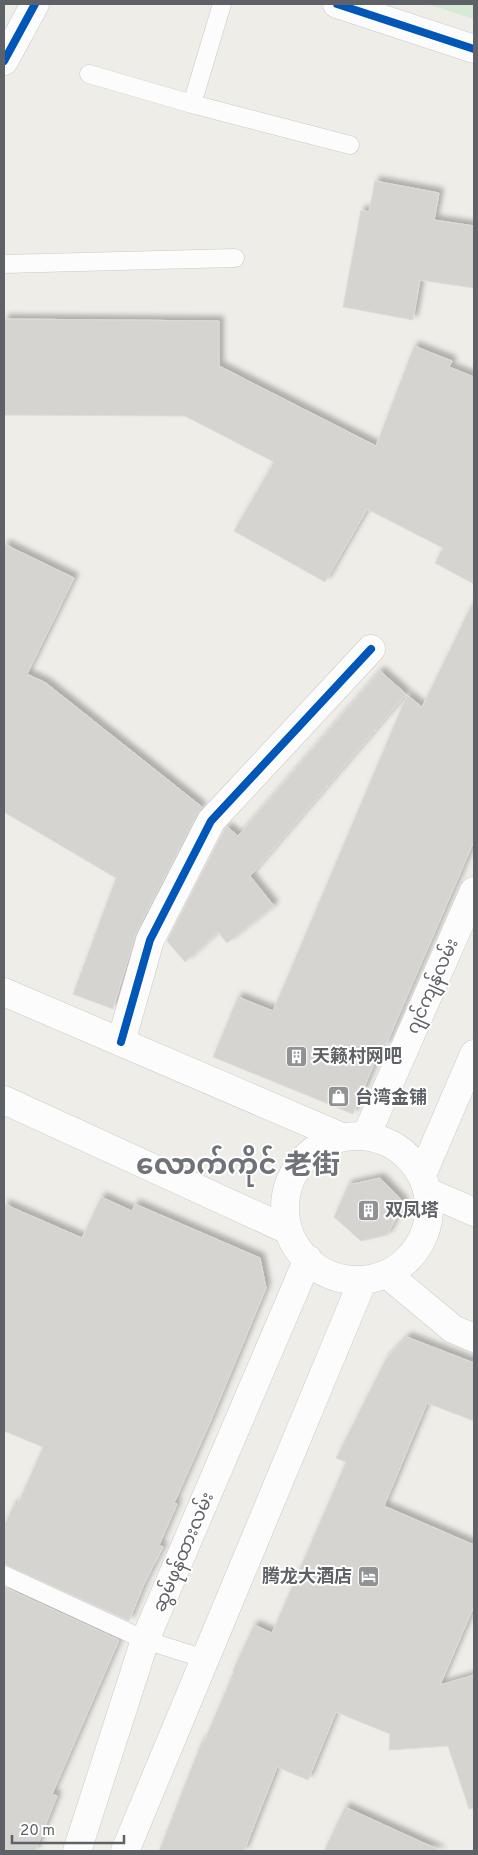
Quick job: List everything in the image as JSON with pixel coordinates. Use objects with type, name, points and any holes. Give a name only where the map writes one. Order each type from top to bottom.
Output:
[{"type":"main road","points":[[4,61],[35,4]]},
{"type":"main road","points":[[337,4],[474,50]]},
{"type":"main road","points":[[122,1042],[150,940],[211,821],[371,649]]},
{"type":"main road","name":"ဂျင်ကျန်လမ်း","points":[[354,1137],[474,891]]},
{"type":"main road","points":[[4,992],[354,1137],[389,1142],[408,1156],[425,1184],[429,1221],[421,1243],[407,1261],[375,1277],[339,1277],[317,1268],[299,1251],[288,1230],[285,1205],[290,1182],[302,1161],[321,1146],[354,1137]]},
{"type":"main road","points":[[425,1184],[474,1054]]},
{"type":"main road","points":[[4,1100],[288,1230]]},
{"type":"main road","points":[[425,1184],[474,1212]]},
{"type":"main road","name":"ဆွမ်ဖုန်ထားလမ်း","points":[[76,1851],[145,1640],[308,1259]]},
{"type":"main road","points":[[375,1277],[453,1329],[474,1338]]},
{"type":"main road","points":[[125,1851],[205,1658],[375,1277]]},
{"type":"lane","points":[[192,104],[222,4]]},
{"type":"lane","points":[[89,74],[192,104],[350,145]]},
{"type":"lane","points":[[4,264],[235,258]]},
{"type":"lane","points":[[4,1575],[145,1640],[205,1658]]},
{"type":"green space","points":[[427,4],[474,4],[474,19]]},
{"type":"building","points":[[375,181],[439,193],[434,220],[474,226],[474,288],[420,280],[413,320],[343,307],[361,210],[369,212]]},
{"type":"building","points":[[4,319],[219,321],[219,366],[376,446],[414,346],[452,361],[449,367],[474,377],[474,584],[435,563],[443,548],[367,509],[325,582],[234,531],[274,462],[185,416],[4,415]]},
{"type":"building","points":[[4,544],[74,578],[27,674],[46,683],[202,807],[136,933],[113,1009],[73,994],[116,878],[4,812]]},
{"type":"building","points":[[474,600],[474,841],[385,1047],[382,1045],[353,1114],[213,1057],[238,997],[273,1011],[407,695],[422,707]]},
{"type":"building","points":[[380,671],[406,694],[250,876],[274,906],[227,943],[218,932],[185,962],[167,941],[224,830],[227,827],[238,836]]},
{"type":"building","name":"双凤塔","points":[[380,1178],[404,1203],[387,1235],[361,1241],[334,1217],[348,1185]]},
{"type":"building","points":[[101,1197],[132,1211],[135,1204],[260,1258],[266,1288],[174,1503],[177,1504],[159,1545],[163,1547],[144,1584],[129,1621],[4,1564],[4,1526],[14,1504],[17,1506],[43,1447],[4,1431],[4,1204],[82,1238]]},
{"type":"building","points":[[407,1337],[474,1363],[474,1421],[427,1403],[384,1506],[474,1545],[474,1606],[440,1685],[474,1675],[474,1808],[469,1809],[448,1746],[389,1750],[390,1734],[336,1712],[308,1780],[277,1767],[244,1851],[159,1851],[202,1741],[204,1742],[233,1670],[254,1625],[272,1633],[346,1462],[336,1458],[386,1359]]},
{"type":"building","points":[[4,1587],[119,1640],[52,1794],[57,1796],[35,1851],[4,1851]]},
{"type":"building","points":[[345,1807],[441,1851],[324,1851]]},
{"type":"cycle path","points":[[4,61],[35,4]]},
{"type":"cycle path","points":[[337,4],[474,49]]},
{"type":"cycle path","points":[[121,1042],[150,940],[211,821],[371,649]]},
{"type":"place","name":"天籁村网吧","points":[[296,1056]]},
{"type":"place","name":"台湾金铺","points":[[339,1097]]},
{"type":"place","name":"双凤塔","points":[[369,1210]]},
{"type":"place","name":"腾龙大酒店","points":[[368,1576]]},
{"type":"district","name":"လောက်ကိုင် 老街","points":[[238,1164]]}]
